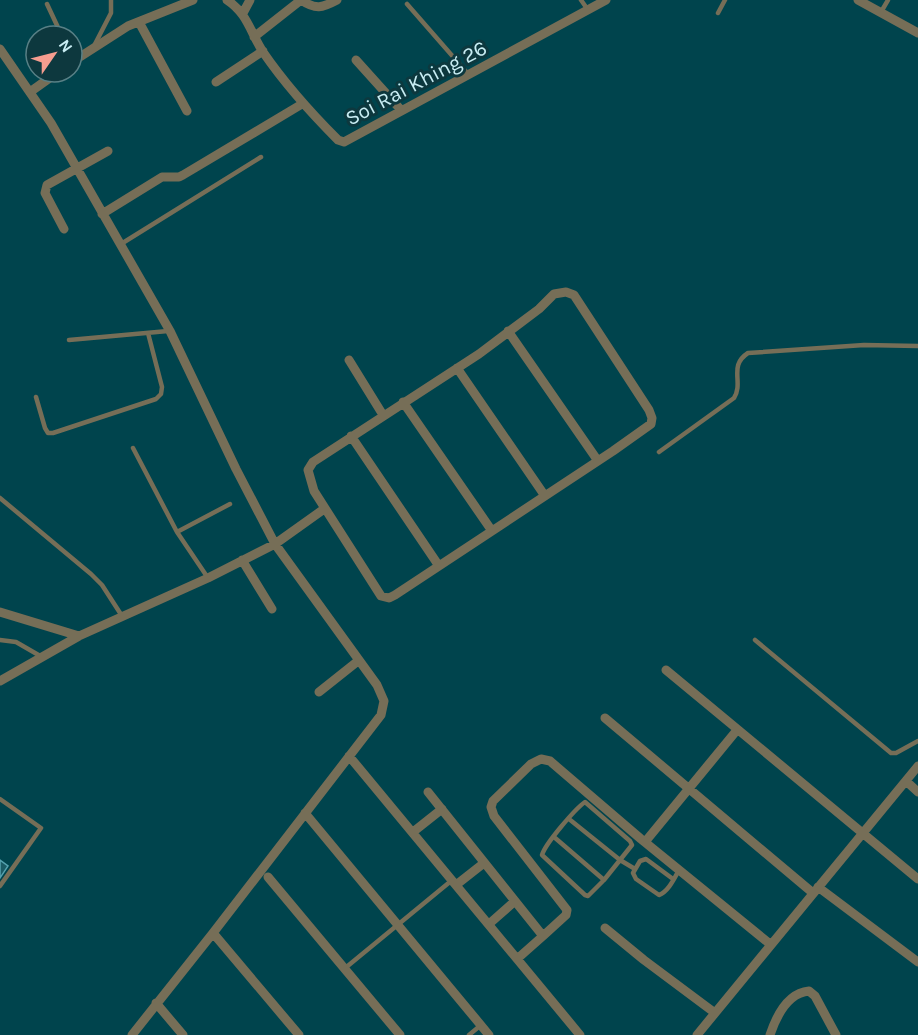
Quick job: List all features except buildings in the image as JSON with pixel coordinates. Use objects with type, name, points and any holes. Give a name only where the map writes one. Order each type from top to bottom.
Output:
[{"type":"street","points":[[84,53],[139,22],[193,0]]},
{"type":"street","name":"Soi Rai Khing 26","points":[[227,0],[243,13],[263,51],[302,104],[338,140],[344,142],[606,0]]},
{"type":"street","points":[[243,13],[249,0]]},
{"type":"street","points":[[254,37],[301,0],[314,3],[319,7],[337,0]]},
{"type":"street","points":[[858,0],[918,33]]},
{"type":"street","points":[[139,22],[187,111]]},
{"type":"street","points":[[0,48],[51,123],[170,331],[236,469],[275,544],[377,685],[384,701],[381,715],[132,1035]]},
{"type":"street","points":[[216,82],[263,51]]},
{"type":"street","points":[[356,60],[401,110]]},
{"type":"street","points":[[30,92],[41,84]]},
{"type":"street","points":[[102,213],[162,177],[183,175],[302,104]]},
{"type":"street","points":[[64,229],[45,189],[108,151]]},
{"type":"street","points":[[566,292],[574,295],[652,418],[651,424],[389,598],[381,596],[324,509],[314,491],[308,470],[313,462],[457,368],[554,294],[566,292]]},
{"type":"street","points":[[508,331],[598,461]]},
{"type":"street","points":[[349,360],[383,415]]},
{"type":"street","points":[[457,368],[545,496]]},
{"type":"street","points":[[403,402],[492,531]]},
{"type":"street","points":[[351,436],[439,566]]},
{"type":"street","points":[[0,681],[80,636],[208,578],[275,544],[324,509]]},
{"type":"street","points":[[242,560],[272,609]]},
{"type":"street","points":[[0,612],[80,636]]},
{"type":"street","points":[[319,692],[358,661]]},
{"type":"street","points":[[666,670],[918,879]]},
{"type":"street","points":[[604,718],[815,890],[918,962]]},
{"type":"street","points":[[645,842],[737,730]]},
{"type":"street","points":[[349,756],[580,1035]]},
{"type":"street","points":[[517,959],[566,915],[567,910],[494,816],[491,807],[493,801],[531,764],[541,759],[550,761],[770,944]]},
{"type":"street","points":[[697,1035],[918,766]]},
{"type":"street","points":[[906,781],[918,792]]},
{"type":"street","points":[[429,792],[543,936]]},
{"type":"street","points":[[413,832],[442,809]]},
{"type":"street","points":[[305,813],[489,1035]]},
{"type":"street","points":[[454,883],[484,863]]},
{"type":"street","points":[[268,877],[400,1035]]},
{"type":"street","points":[[489,924],[515,902]]},
{"type":"street","points":[[605,928],[715,1013]]},
{"type":"street","points":[[213,933],[299,1035]]},
{"type":"street","points":[[770,1035],[783,1007],[793,997],[809,991],[815,996],[836,1035]]},
{"type":"street","points":[[156,1003],[183,1035]]},
{"type":"lane","points":[[94,47],[111,14],[111,0]]},
{"type":"lane","points":[[581,0],[588,11]]},
{"type":"lane","points":[[718,13],[725,0]]},
{"type":"lane","points":[[881,12],[888,0]]},
{"type":"lane","points":[[47,4],[56,24]]},
{"type":"lane","points":[[407,4],[469,75]]},
{"type":"lane","points":[[120,244],[261,157]]},
{"type":"lane","points":[[69,340],[170,331]]},
{"type":"lane","points":[[36,397],[48,433],[156,399],[161,394],[162,387],[148,333]]},
{"type":"lane","points":[[659,452],[734,398],[738,392],[738,364],[741,358],[748,353],[864,345],[918,346]]},
{"type":"lane","points":[[133,448],[177,532],[208,578]]},
{"type":"lane","points":[[0,498],[91,574],[102,585],[122,616]]},
{"type":"lane","points":[[177,532],[230,504]]},
{"type":"lane","points":[[0,640],[16,642],[42,657]]},
{"type":"lane","points":[[755,640],[891,753],[896,753],[918,741]]},
{"type":"lane","points":[[0,799],[41,828],[0,886]]},
{"type":"lane","points":[[585,802],[630,841],[631,847],[591,894],[585,895],[542,855],[542,851],[569,819],[585,802]]},
{"type":"lane","points":[[569,819],[620,860],[635,869]]},
{"type":"lane","points":[[554,837],[604,880]]},
{"type":"lane","points":[[673,879],[646,859],[640,861],[633,873],[636,879],[659,896],[664,892],[673,879],[679,870]]},
{"type":"lane","points":[[344,969],[397,924],[454,883]]},
{"type":"lane","points":[[469,1035],[481,1025]]}]
